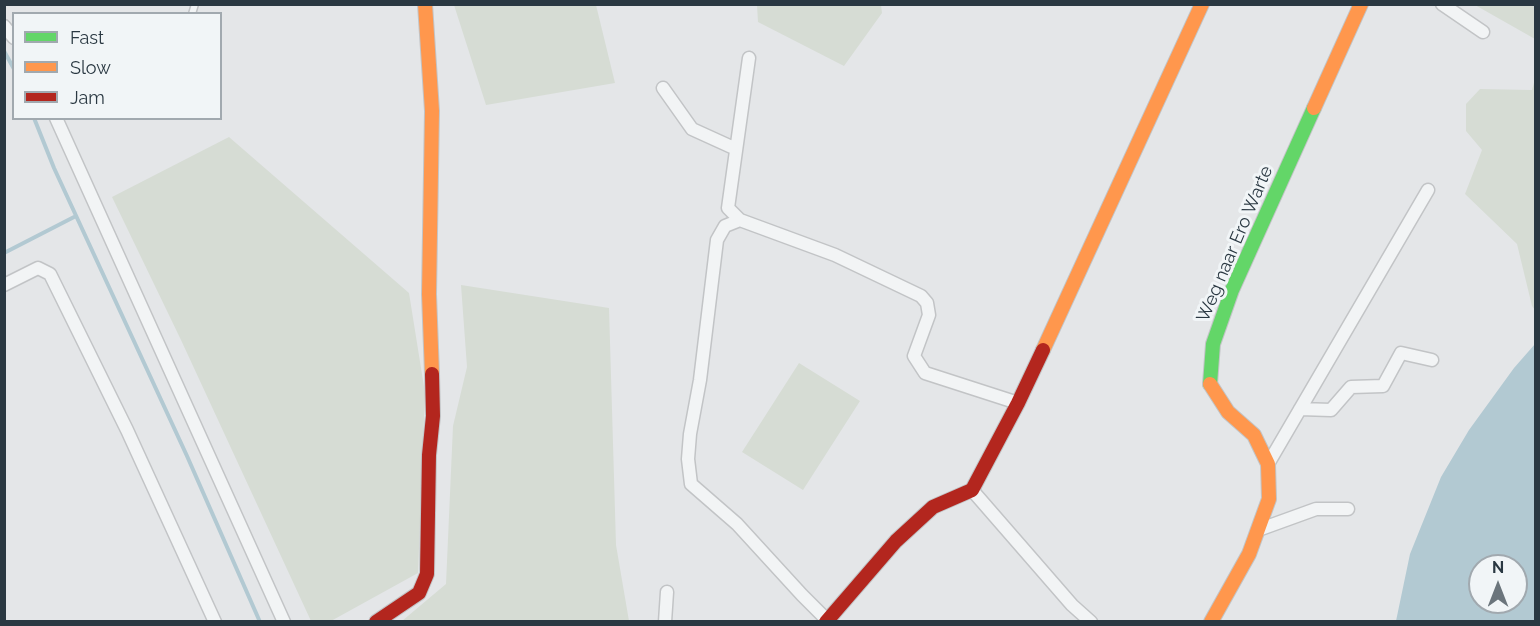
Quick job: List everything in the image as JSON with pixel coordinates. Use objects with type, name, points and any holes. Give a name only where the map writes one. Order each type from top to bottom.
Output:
[{"type":"street","points":[[376,621],[419,593],[427,574],[429,455],[434,416],[429,294],[432,111],[425,4]]},
{"type":"street","points":[[740,220],[725,226],[717,240],[700,380],[690,434],[688,459],[691,484],[737,524],[826,621],[896,541],[933,507],[972,490],[1018,403],[1202,4]]},
{"type":"street","name":"Weg naar Ero Warte","points":[[1211,621],[1249,554],[1269,499],[1268,464],[1254,435],[1228,412],[1209,383],[1212,344],[1232,290],[1360,4]]},
{"type":"street","points":[[1442,4],[1483,32]]},
{"type":"street","points":[[749,58],[728,208],[740,220],[835,255],[921,296],[927,303],[929,315],[914,356],[925,373],[1018,403]]},
{"type":"street","points":[[663,88],[692,129],[736,149]]},
{"type":"street","points":[[57,120],[284,621]]},
{"type":"street","points":[[1268,464],[1428,190]]},
{"type":"street","points":[[4,285],[38,268],[50,274],[127,430],[215,621]]},
{"type":"street","points":[[1300,409],[1331,410],[1351,387],[1383,386],[1401,353],[1432,360]]},
{"type":"street","points":[[972,490],[1072,605],[1091,621]]},
{"type":"street","points":[[1258,530],[1316,509],[1348,509]]},
{"type":"street","points":[[665,621],[667,592]]},
{"type":"shaded area","points":[[454,5],[596,5],[615,83],[486,105]]},
{"type":"shaded area","points":[[757,5],[881,5],[882,13],[844,66],[758,22]]},
{"type":"shaded area","points":[[1475,5],[1535,5],[1535,39]]},
{"type":"shaded area","points":[[1535,79],[1535,310],[1532,306],[1517,244],[1465,194],[1482,150],[1466,131],[1466,104],[1480,89],[1532,90]]},
{"type":"shaded area","points":[[229,137],[409,293],[425,393],[418,573],[331,621],[311,621],[112,197]]},
{"type":"shaded area","points":[[461,285],[609,308],[616,545],[629,621],[402,621],[446,584],[453,426],[467,367]]},
{"type":"shaded area","points":[[799,363],[860,401],[803,490],[742,452]]},
{"type":"water","points":[[1535,344],[1535,621],[1396,621],[1410,554],[1441,477],[1469,430],[1514,368]]},
{"type":"waterway","points":[[4,51],[12,65]]},
{"type":"waterway","points":[[35,120],[54,168],[187,456],[260,622]]},
{"type":"waterway","points":[[4,253],[76,216]]},
{"type":"traffic: fast","points":[[1210,384],[1213,344],[1232,290],[1314,108]]},
{"type":"traffic: slow","points":[[425,4],[432,111],[429,294],[432,374]]},
{"type":"traffic: slow","points":[[1043,350],[1202,4]]},
{"type":"traffic: slow","points":[[1314,108],[1361,4]]},
{"type":"traffic: slow","points":[[1210,384],[1228,412],[1254,435],[1268,464],[1269,499],[1249,554],[1211,622]]},
{"type":"traffic: jam","points":[[826,622],[896,541],[933,507],[972,490],[1043,350]]},
{"type":"traffic: jam","points":[[376,622],[419,593],[427,574],[429,455],[433,416],[432,374]]}]
